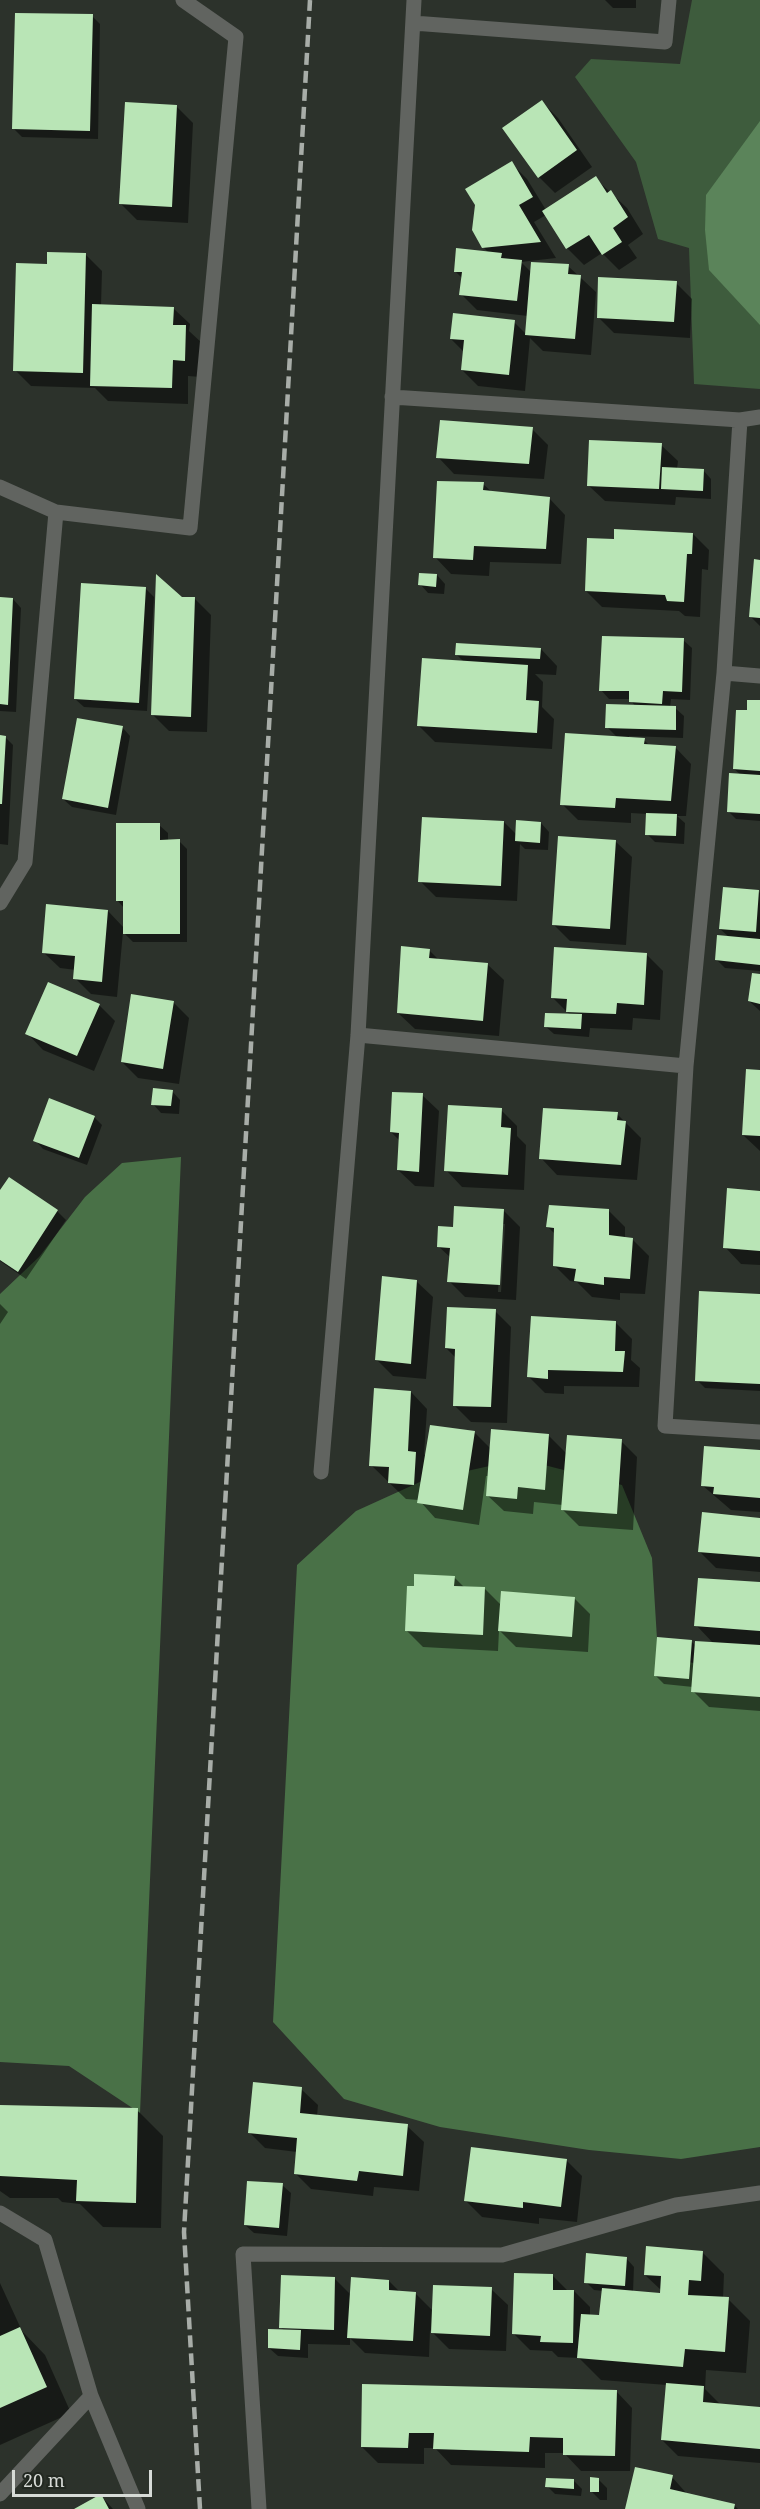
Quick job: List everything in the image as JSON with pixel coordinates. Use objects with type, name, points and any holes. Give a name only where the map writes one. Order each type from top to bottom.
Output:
[{"type":"street","points":[[0,487],[56,512],[190,528],[236,37],[183,0]]},
{"type":"street","points":[[321,1472],[358,1035],[414,0]]},
{"type":"street","points":[[413,23],[665,42],[669,0]]},
{"type":"street","points":[[392,397],[740,420],[760,417]]},
{"type":"street","points":[[740,420],[724,673],[686,1066],[665,1426],[760,1432]]},
{"type":"street","points":[[0,903],[26,862],[56,512]]},
{"type":"street","points":[[724,673],[760,676]]},
{"type":"street","points":[[358,1035],[686,1066]]},
{"type":"street","points":[[259,2509],[243,2254],[502,2255],[676,2205],[760,2193]]},
{"type":"street","points":[[0,2213],[45,2240],[91,2396],[138,2509]]},
{"type":"street","points":[[0,2494],[91,2396]]},
{"type":"shaded area","points":[[692,0],[760,0],[760,389],[694,384],[689,248],[658,239],[636,162],[575,77],[591,59],[680,64]]},
{"type":"shaded area","points":[[760,121],[760,325],[709,270],[705,230],[706,195]]},
{"type":"shaded area","points":[[181,1157],[140,2113],[69,2066],[0,2062],[0,1294],[39,1257],[85,1197],[122,1163]]},
{"type":"shaded area","points":[[521,1459],[622,1485],[652,1558],[658,1655],[760,1678],[760,2147],[681,2159],[589,2150],[440,2127],[344,2099],[273,2022],[297,1565],[356,1511],[422,1481]]},
{"type":"building","points":[[15,13],[93,14],[90,131],[12,129]]},
{"type":"building","points":[[542,100],[577,150],[538,178],[502,128]]},
{"type":"building","points":[[125,102],[177,105],[172,207],[119,204]]},
{"type":"building","points":[[512,161],[533,197],[519,205],[541,242],[482,248],[472,230],[475,205],[465,189]]},
{"type":"building","points":[[596,176],[607,193],[611,190],[628,217],[613,228],[622,242],[602,255],[589,235],[566,249],[542,211]]},
{"type":"building","points":[[456,248],[502,253],[501,258],[522,260],[517,301],[459,295],[462,272],[454,272]]},
{"type":"building","points":[[47,252],[86,253],[83,373],[13,371],[16,263],[47,264]]},
{"type":"building","points":[[531,262],[569,264],[568,274],[581,275],[575,339],[525,335]]},
{"type":"building","points":[[598,277],[677,281],[674,322],[597,318]]},
{"type":"building","points":[[92,304],[174,307],[173,325],[186,325],[185,361],[173,360],[172,388],[90,386]]},
{"type":"building","points":[[453,313],[515,320],[509,375],[461,370],[464,340],[450,339]]},
{"type":"building","points":[[440,420],[533,427],[529,464],[436,458]]},
{"type":"building","points":[[589,440],[662,443],[659,489],[587,486]]},
{"type":"building","points":[[662,467],[704,469],[703,491],[661,489]]},
{"type":"building","points":[[437,481],[484,482],[483,490],[550,497],[546,549],[474,546],[473,560],[433,558]]},
{"type":"building","points":[[614,529],[693,533],[692,554],[687,554],[684,602],[667,601],[665,595],[585,591],[587,538],[614,539]]},
{"type":"building","points":[[754,559],[760,560],[760,618],[749,617]]},
{"type":"building","points":[[419,573],[437,574],[436,587],[418,585]]},
{"type":"building","points":[[156,574],[182,597],[195,597],[191,717],[151,715]]},
{"type":"building","points":[[81,583],[146,587],[139,703],[74,699]]},
{"type":"building","points":[[0,597],[13,598],[8,705],[0,704]]},
{"type":"building","points":[[602,636],[684,638],[682,692],[663,691],[662,704],[629,702],[629,691],[599,691]]},
{"type":"building","points":[[456,643],[541,648],[540,659],[455,655]]},
{"type":"building","points":[[422,658],[528,665],[526,700],[539,701],[537,733],[417,726]]},
{"type":"building","points":[[747,700],[760,700],[760,771],[733,769],[736,710],[747,710]]},
{"type":"building","points":[[606,704],[676,706],[676,730],[605,728]]},
{"type":"building","points":[[77,718],[123,726],[108,808],[62,799]]},
{"type":"building","points":[[565,733],[645,738],[644,744],[676,746],[671,801],[616,798],[615,808],[560,805]]},
{"type":"building","points":[[0,735],[6,736],[2,804],[0,804]]},
{"type":"building","points":[[729,773],[760,775],[760,814],[727,812]]},
{"type":"building","points":[[646,813],[677,814],[676,836],[645,835]]},
{"type":"building","points":[[422,817],[504,821],[501,886],[418,882]]},
{"type":"building","points":[[516,820],[541,822],[540,843],[515,841]]},
{"type":"building","points":[[116,823],[160,823],[160,840],[180,839],[180,934],[123,934],[123,901],[116,901]]},
{"type":"building","points":[[558,836],[616,840],[610,929],[552,925]]},
{"type":"building","points":[[723,887],[759,890],[756,932],[719,929]]},
{"type":"building","points":[[46,904],[108,910],[102,982],[73,979],[75,956],[42,953]]},
{"type":"building","points":[[717,935],[760,939],[760,965],[715,960]]},
{"type":"building","points":[[401,946],[430,949],[429,958],[488,963],[483,1021],[397,1013]]},
{"type":"building","points":[[554,947],[647,953],[644,1005],[617,1003],[616,1014],[566,1012],[567,999],[551,998]]},
{"type":"building","points":[[752,973],[760,974],[760,1004],[748,1001]]},
{"type":"building","points":[[48,982],[100,1004],[77,1056],[25,1034]]},
{"type":"building","points":[[131,994],[174,1001],[163,1069],[121,1062]]},
{"type":"building","points":[[545,1013],[582,1014],[581,1029],[544,1027]]},
{"type":"building","points":[[746,1069],[760,1070],[760,1136],[742,1135]]},
{"type":"building","points":[[153,1088],[173,1090],[171,1106],[151,1105]]},
{"type":"building","points":[[392,1092],[423,1093],[419,1172],[397,1170],[399,1133],[390,1132]]},
{"type":"building","points":[[49,1098],[95,1116],[79,1158],[33,1141]]},
{"type":"building","points":[[448,1105],[502,1108],[501,1127],[511,1128],[508,1175],[444,1171]]},
{"type":"building","points":[[543,1108],[618,1112],[617,1120],[626,1121],[621,1165],[539,1159]]},
{"type":"building","points":[[9,1177],[58,1210],[18,1272],[0,1260],[0,1190]]},
{"type":"building","points":[[727,1188],[760,1191],[760,1251],[723,1248]]},
{"type":"building","points":[[549,1205],[609,1209],[609,1235],[633,1238],[630,1279],[604,1277],[604,1285],[574,1281],[576,1269],[553,1266],[554,1228],[546,1227]]},
{"type":"building","points":[[454,1206],[504,1209],[500,1285],[447,1282],[450,1248],[437,1247],[438,1226],[453,1227]]},
{"type":"building","points":[[382,1276],[417,1280],[411,1364],[375,1360]]},
{"type":"building","points":[[699,1291],[760,1294],[760,1384],[695,1381]]},
{"type":"building","points":[[447,1307],[496,1309],[491,1407],[453,1406],[455,1349],[445,1348]]},
{"type":"building","points":[[531,1316],[616,1321],[615,1351],[625,1351],[623,1372],[548,1370],[548,1379],[527,1377]]},
{"type":"building","points":[[374,1388],[411,1391],[408,1451],[416,1452],[414,1485],[388,1483],[389,1467],[369,1466]]},
{"type":"building","points":[[430,1425],[475,1431],[463,1510],[417,1503]]},
{"type":"building","points":[[491,1429],[549,1434],[545,1490],[518,1487],[517,1499],[486,1496]]},
{"type":"building","points":[[567,1435],[622,1439],[617,1514],[561,1510]]},
{"type":"building","points":[[704,1446],[760,1450],[760,1498],[713,1494],[714,1487],[701,1486]]},
{"type":"building","points":[[702,1512],[760,1518],[760,1557],[698,1552]]},
{"type":"building","points":[[414,1574],[455,1576],[454,1586],[485,1587],[483,1635],[405,1631],[407,1586],[414,1586]]},
{"type":"building","points":[[698,1578],[760,1582],[760,1631],[694,1626]]},
{"type":"building","points":[[501,1591],[575,1597],[572,1637],[498,1631]]},
{"type":"building","points":[[657,1637],[692,1640],[689,1679],[654,1676]]},
{"type":"building","points":[[695,1641],[760,1645],[760,1697],[691,1692]]},
{"type":"building","points":[[253,2082],[302,2087],[300,2113],[408,2124],[403,2176],[359,2171],[357,2181],[294,2174],[297,2138],[248,2133]]},
{"type":"building","points":[[0,2105],[138,2108],[136,2203],[76,2201],[77,2180],[0,2176]]},
{"type":"building","points":[[471,2147],[567,2159],[561,2207],[523,2202],[523,2208],[464,2201]]},
{"type":"building","points":[[247,2181],[283,2183],[279,2228],[244,2225]]},
{"type":"building","points":[[646,2246],[703,2251],[701,2281],[689,2280],[688,2295],[729,2297],[725,2352],[685,2349],[683,2367],[577,2358],[581,2314],[599,2315],[602,2288],[660,2293],[661,2276],[644,2275]]},
{"type":"building","points":[[586,2253],[627,2257],[625,2286],[584,2283]]},
{"type":"building","points":[[514,2273],[553,2274],[553,2290],[574,2290],[573,2343],[540,2342],[541,2336],[512,2334]]},
{"type":"building","points":[[281,2275],[335,2277],[334,2330],[279,2328]]},
{"type":"building","points":[[351,2277],[389,2280],[389,2290],[416,2292],[413,2341],[347,2338]]},
{"type":"building","points":[[433,2285],[492,2287],[490,2336],[431,2333]]},
{"type":"building","points":[[20,2327],[47,2387],[0,2408],[0,2336]]},
{"type":"building","points":[[268,2329],[301,2330],[300,2350],[268,2348]]},
{"type":"building","points":[[666,2383],[704,2386],[703,2402],[760,2407],[760,2449],[661,2440]]},
{"type":"building","points":[[362,2384],[617,2390],[615,2456],[563,2455],[563,2438],[530,2437],[529,2452],[433,2449],[434,2433],[409,2433],[408,2448],[361,2447]]},
{"type":"building","points":[[635,2467],[673,2475],[670,2489],[735,2504],[734,2509],[625,2509]]},
{"type":"building","points":[[590,2477],[599,2478],[599,2492],[590,2492]]},
{"type":"building","points":[[546,2478],[574,2479],[574,2489],[545,2487]]},
{"type":"building","points":[[101,2494],[109,2509],[74,2509]]},
{"type":"railway","points":[[200,2509],[184,2232],[310,0]]}]
